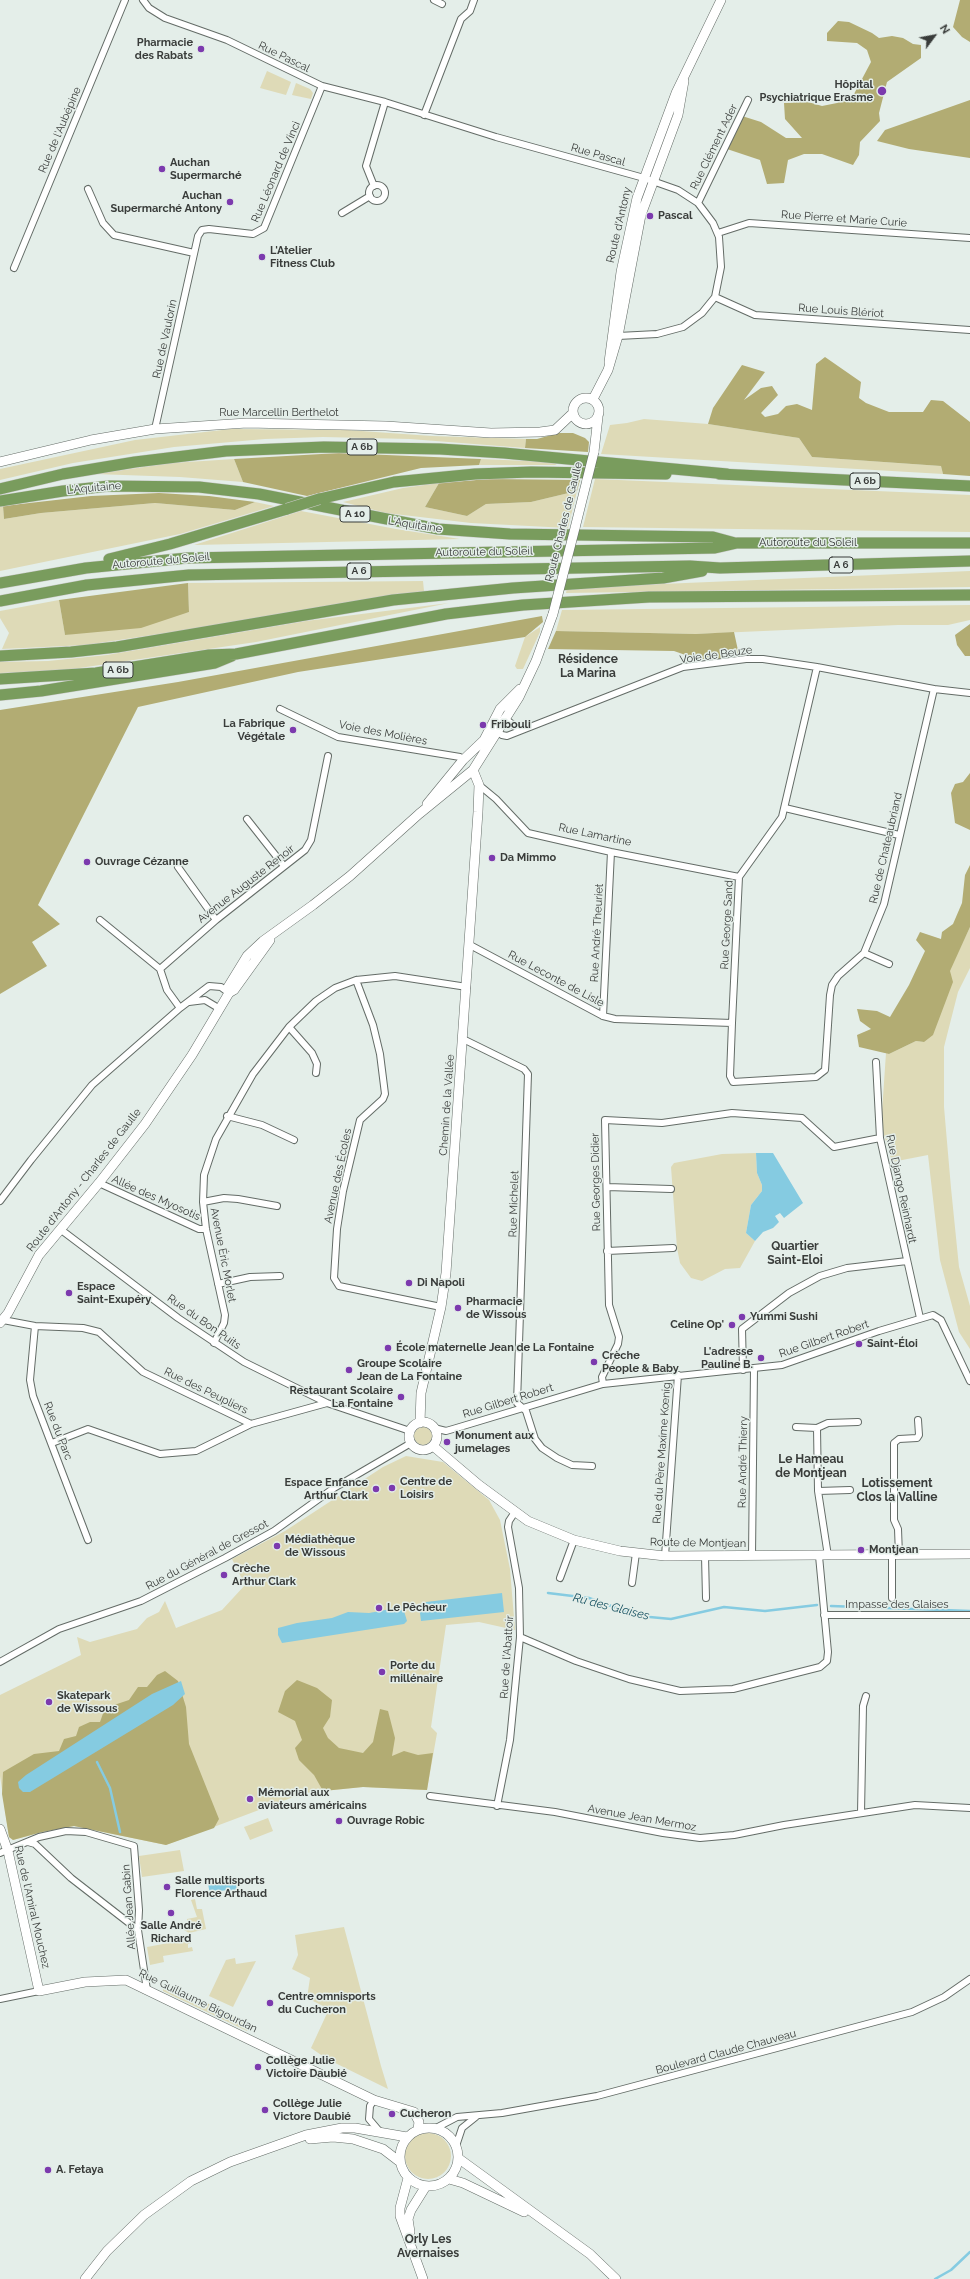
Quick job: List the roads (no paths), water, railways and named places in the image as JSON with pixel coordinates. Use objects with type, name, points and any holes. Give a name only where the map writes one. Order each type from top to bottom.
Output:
[{"type":"highway","name":"A 6b","points":[[0,489],[63,474],[135,462],[226,451],[324,446],[490,452],[727,474],[970,486]]},
{"type":"highway","points":[[48,574],[170,544],[319,499],[394,482],[475,474],[530,472],[727,474]]},
{"type":"highway","name":"L'Aquitaine","points":[[0,502],[63,491],[109,486],[199,487],[259,494],[438,529],[510,534],[713,537],[737,543]]},
{"type":"highway","name":"Autoroute du Soleil","points":[[0,583],[48,574],[125,563],[187,558],[715,548],[737,543],[970,544]]},
{"type":"highway","name":"Autoroute du Soleil","points":[[0,601],[87,585],[189,575],[690,566],[720,568],[970,561]]},
{"type":"highway","points":[[0,656],[71,652],[117,647],[393,600],[513,588],[663,578],[720,568]]},
{"type":"highway","name":"A 6b","points":[[0,679],[96,673],[209,655],[236,654],[446,614],[577,601],[648,597],[970,595]]},
{"type":"highway","points":[[0,696],[42,691],[215,663],[236,654]]},
{"type":"street","name":"Rue de l'Aubépine","points":[[14,268],[125,0]]},
{"type":"street","name":"Rue Pascal","points":[[143,0],[148,8],[166,18],[227,40],[322,86],[385,102],[482,132],[496,138],[648,180],[678,190],[698,203]]},
{"type":"street","points":[[434,0],[442,4]]},
{"type":"street","points":[[424,114],[461,19],[470,11],[474,0]]},
{"type":"street","name":"Route d'Antony","points":[[609,362],[621,272],[633,213],[678,115],[684,78],[721,0]]},
{"type":"street","name":"Rue Léonard de Vinci","points":[[194,253],[198,236],[202,230],[253,234],[264,228],[322,86]]},
{"type":"street","name":"Rue Clément Ader","points":[[698,203],[748,100]]},
{"type":"street","points":[[374,186],[366,166],[385,102]]},
{"type":"street","name":"Route d'Antony","points":[[594,399],[618,336],[648,180]]},
{"type":"street","points":[[370,196],[370,190],[374,186]]},
{"type":"street","points":[[370,196],[378,201],[384,196],[383,188],[374,186]]},
{"type":"street","points":[[88,189],[103,223],[114,235],[194,253]]},
{"type":"street","points":[[342,212],[370,196]]},
{"type":"street","points":[[618,336],[657,334],[683,327],[702,313],[715,297],[721,266],[718,233],[698,203]]},
{"type":"street","name":"Rue Pierre et Marie Curie","points":[[718,233],[749,223],[970,238]]},
{"type":"street","name":"Rue de Vaulorin","points":[[155,429],[194,253]]},
{"type":"street","name":"Rue Louis Blériot","points":[[715,297],[755,315],[970,330]]},
{"type":"street","points":[[560,427],[573,413],[575,403],[581,398],[594,399],[598,405],[598,417],[593,423],[581,423]]},
{"type":"street","points":[[573,413],[581,423],[596,435]]},
{"type":"street","name":"Route Charles de Gaulle","points":[[553,614],[594,452],[598,417]]},
{"type":"street","name":"Rue Marcellin Berthelot","points":[[0,462],[91,440],[155,429],[246,423],[386,426],[491,433],[547,431],[581,423]]},
{"type":"street","name":"Route d'Antony - Charles de Gaulle","points":[[419,814],[462,760],[484,740],[495,726],[506,718],[519,697],[522,686],[536,660],[553,614]]},
{"type":"street","name":"Voie de Beuze","points":[[495,726],[507,736],[683,667],[746,659],[763,659],[817,667],[934,689],[970,693]]},
{"type":"street","name":"Rue George Sand","points":[[733,1082],[730,1076],[739,877],[782,816],[817,667]]},
{"type":"street","name":"Route d'Antony - Charles de Gaulle","points":[[2,1321],[34,1262],[99,1183],[163,1098],[192,1055],[229,993],[234,990],[272,935],[350,876],[419,814],[472,771],[495,726],[500,709],[522,686]]},
{"type":"street","name":"Rue de Chateaubriand","points":[[733,1082],[816,1077],[822,1074],[825,1070],[832,985],[838,976],[864,953],[884,904],[934,689]]},
{"type":"street","name":"Voie des Molières","points":[[280,709],[338,736],[460,757],[462,760]]},
{"type":"street","points":[[495,726],[506,718],[520,730]]},
{"type":"street","name":"Avenue Auguste Renoir","points":[[160,969],[216,920],[305,850],[311,840],[328,756]]},
{"type":"street","points":[[472,771],[461,769],[462,760],[470,758],[472,771],[479,785]]},
{"type":"street","name":"Rue Lamartine","points":[[479,785],[496,798],[528,833],[611,852],[739,877]]},
{"type":"street","name":"Chemin de la Vallée","points":[[420,1423],[420,1392],[441,1307],[446,1273],[470,945],[479,785]]},
{"type":"street","points":[[784,808],[899,835]]},
{"type":"street","points":[[247,819],[284,866]]},
{"type":"street","name":"Rue André Theuriet","points":[[603,1016],[611,852]]},
{"type":"street","points":[[178,867],[216,920]]},
{"type":"street","points":[[100,920],[160,969],[167,990],[180,1008]]},
{"type":"street","name":"Rue Leconte de Lisle","points":[[470,945],[603,1016],[616,1019],[732,1023]]},
{"type":"street","points":[[864,953],[889,964]]},
{"type":"street","name":"Avenue Éric Morlet","points":[[214,1343],[224,1323],[225,1315],[206,1229],[203,1202],[204,1175],[209,1155],[227,1116],[253,1074],[289,1028],[316,1001],[335,988],[356,980],[395,976],[467,987]]},
{"type":"street","name":"Avenue des Écoles","points":[[356,980],[373,1025],[380,1054],[385,1094],[383,1099],[360,1120],[343,1191],[337,1230],[335,1282],[339,1286],[441,1307]]},
{"type":"street","points":[[0,1201],[92,1085],[180,1008],[209,986],[221,988],[229,993]]},
{"type":"street","points":[[188,1002],[206,1000],[220,1009]]},
{"type":"street","points":[[289,1028],[312,1053],[317,1064],[316,1073]]},
{"type":"street","name":"Rue Michelet","points":[[463,1039],[524,1069],[528,1074],[517,1403],[522,1408]]},
{"type":"street","name":"Rue Django Reinhardt","points":[[876,1062],[880,1138],[920,1318]]},
{"type":"street","name":"Rue Georges Didier","points":[[602,1384],[602,1377],[618,1344],[619,1337],[609,1305],[605,1120],[662,1124],[732,1114],[802,1118],[834,1147],[880,1138]]},
{"type":"street","points":[[227,1116],[262,1125],[294,1140]]},
{"type":"street","name":"Allée des Myosotis","points":[[99,1183],[199,1229],[206,1229]]},
{"type":"street","points":[[607,1187],[671,1189]]},
{"type":"street","points":[[203,1202],[224,1198],[277,1206]]},
{"type":"street","name":"Rue du Bon Puits","points":[[60,1229],[214,1343],[244,1362],[327,1403]]},
{"type":"street","points":[[607,1251],[673,1248]]},
{"type":"street","points":[[743,1370],[742,1329],[788,1293],[820,1276],[847,1268],[907,1261]]},
{"type":"street","points":[[218,1284],[250,1277],[280,1276]]},
{"type":"street","name":"Rue Gilbert Robert","points":[[434,1428],[446,1430],[602,1384],[678,1375],[754,1369],[794,1362],[858,1338],[933,1315],[941,1320],[970,1381]]},
{"type":"street","name":"Rue des Peupliers","points":[[2,1321],[35,1326],[83,1328],[99,1332],[110,1340],[131,1363],[143,1372],[251,1424],[327,1403]]},
{"type":"street","name":"Rue du Parc","points":[[35,1326],[30,1380],[33,1396],[88,1540]]},
{"type":"street","name":"Rue André Thierry","points":[[752,1556],[754,1369]]},
{"type":"street","name":"Rue du Père Maxime Kœnig","points":[[665,1556],[678,1375]]},
{"type":"street","points":[[327,1403],[410,1431]]},
{"type":"street","points":[[522,1408],[526,1411],[535,1439],[542,1448],[557,1458],[572,1465],[592,1466]]},
{"type":"street","points":[[892,1598],[898,1529],[894,1520],[894,1443],[899,1439],[917,1438],[919,1435],[918,1420]]},
{"type":"street","points":[[796,1427],[817,1428],[828,1423],[858,1422]]},
{"type":"street","points":[[420,1423],[427,1423],[434,1428],[437,1437],[433,1446],[421,1450],[411,1443],[410,1431],[420,1423]]},
{"type":"street","points":[[52,1443],[88,1429],[160,1454],[196,1451],[251,1424]]},
{"type":"street","points":[[520,1637],[576,1661],[629,1679],[680,1691],[733,1690],[825,1664],[827,1661],[828,1652],[824,1615],[823,1556],[818,1492],[817,1428]]},
{"type":"street","name":"Rue du Général de Gressot","points":[[0,1662],[60,1629],[141,1601],[225,1558],[274,1531],[334,1488],[411,1443]]},
{"type":"street","name":"Route de Montjean","points":[[433,1446],[515,1512],[538,1526],[574,1540],[636,1553],[665,1556],[970,1554]]},
{"type":"street","points":[[818,1492],[850,1490]]},
{"type":"street","name":"Rue de l'Abattoir","points":[[497,1806],[510,1740],[520,1637],[519,1588],[508,1527],[509,1521],[515,1512]]},
{"type":"street","points":[[560,1578],[574,1540]]},
{"type":"street","points":[[632,1583],[636,1553]]},
{"type":"street","points":[[705,1556],[706,1598]]},
{"type":"street","name":"Impasse des Glaises","points":[[824,1615],[969,1614]]},
{"type":"street","points":[[861,1814],[863,1706],[866,1696]]},
{"type":"street","name":"Avenue Jean Mermoz","points":[[430,1796],[497,1806],[556,1812],[663,1833],[700,1838],[734,1835],[784,1825],[915,1806],[970,1808]]},
{"type":"street","name":"Rue de l'Amiral Mouchez","points":[[0,1829],[4,1852],[39,1991]]},
{"type":"street","name":"Allée Jean Gabin","points":[[28,1842],[66,1831],[86,1832],[134,1846],[139,1910],[138,1930],[147,1990]]},
{"type":"street","points":[[4,1852],[13,1846],[28,1842],[35,1844],[71,1878],[138,1930]]},
{"type":"street","name":"Boulevard Claude Chauveau","points":[[436,2128],[457,2117],[478,2116],[598,2096],[912,2012],[944,1997],[970,1979]]},
{"type":"street","name":"Rue Guillaume Bigourdan","points":[[0,1999],[85,1982],[126,1980],[374,2100],[414,2112],[419,2122],[418,2129]]},
{"type":"street","points":[[374,2100],[370,2106],[369,2119],[380,2132]]},
{"type":"street","points":[[456,2146],[462,2128],[478,2116]]},
{"type":"street","points":[[85,2279],[126,2231],[165,2198],[198,2178],[230,2162],[320,2132],[349,2128],[407,2137]]},
{"type":"street","points":[[294,2140],[333,2137],[353,2139],[383,2149],[400,2162],[408,2178],[426,2186],[442,2183],[449,2179],[455,2169],[458,2158],[456,2146],[448,2135],[436,2128],[418,2129],[407,2137],[400,2148],[400,2162]]},
{"type":"street","points":[[458,2158],[590,2254],[616,2279]]},
{"type":"street","points":[[408,2178],[400,2208],[400,2216],[423,2279]]},
{"type":"street","points":[[449,2179],[473,2187],[545,2222]]},
{"type":"street","points":[[414,2255],[408,2219],[413,2206],[426,2186]]},
{"type":"water","points":[[756,1153],[773,1153],[803,1203],[784,1218],[780,1213],[775,1216],[779,1222],[773,1228],[763,1232],[755,1241],[746,1233],[751,1205],[762,1191],[762,1185],[757,1173]]},
{"type":"water","points":[[502,1593],[504,1612],[421,1621],[419,1605],[426,1602]]},
{"type":"water","points":[[396,1608],[404,1611],[407,1621],[404,1624],[282,1643],[278,1635],[278,1628],[297,1623],[332,1618],[348,1612],[369,1613]]},
{"type":"water","points":[[181,1681],[185,1694],[173,1705],[30,1792],[23,1792],[19,1788],[18,1782],[26,1775],[152,1694]]},
{"type":"water","points":[[235,1879],[238,1894],[228,1895],[227,1890],[220,1891],[220,1897],[211,1899],[208,1884]]},
{"type":"waterway","name":"Ru des Glaises","points":[[548,1593],[589,1598],[639,1616],[671,1619],[724,1607],[765,1611],[817,1605]]},
{"type":"waterway","name":"Ru des Glaises","points":[[831,1606],[970,1611]]},
{"type":"waterway","points":[[97,1762],[110,1788],[120,1832]]},
{"type":"waterway","points":[[935,2279],[951,2270],[970,2252]]},
{"type":"place","name":"Pharmacie des Rabats","points":[[201,49]]},
{"type":"place","name":"Hôpital Psychiatrique Erasme","points":[[882,91]]},
{"type":"place","name":"Auchan Supermarché","points":[[162,169]]},
{"type":"place","name":"Auchan Supermarché Antony","points":[[230,202]]},
{"type":"place","name":"Pascal","points":[[650,216]]},
{"type":"place","name":"L'Atelier Fitness Club","points":[[262,257]]},
{"type":"place","name":"Fribouli","points":[[483,725]]},
{"type":"place","name":"La Fabrique Végétale","points":[[293,730]]},
{"type":"place","name":"Da Mimmo","points":[[492,858]]},
{"type":"place","name":"Ouvrage Cézanne","points":[[87,862]]},
{"type":"place","name":"Di Napoli","points":[[409,1283]]},
{"type":"place","name":"Espace Saint-Exupéry","points":[[69,1293]]},
{"type":"place","name":"Pharmacie de Wissous","points":[[458,1308]]},
{"type":"place","name":"Yummi Sushi","points":[[742,1317]]},
{"type":"place","name":"Celine Op'","points":[[732,1325]]},
{"type":"place","name":"Saint-Éloi","points":[[859,1344]]},
{"type":"place","name":"École maternelle Jean de La Fontaine","points":[[388,1348]]},
{"type":"place","name":"L'adresse Pauline B.","points":[[761,1358]]},
{"type":"place","name":"Crèche People & Baby","points":[[594,1362]]},
{"type":"place","name":"Groupe Scolaire Jean de La Fontaine","points":[[349,1370]]},
{"type":"place","name":"Restaurant Scolaire La Fontaine","points":[[401,1397]]},
{"type":"place","name":"Monument aux jumelages","points":[[447,1442]]},
{"type":"place","name":"Centre de Loisirs","points":[[392,1488]]},
{"type":"place","name":"Espace Enfance Arthur Clark","points":[[376,1489]]},
{"type":"place","name":"Médiathèque de Wissous","points":[[277,1546]]},
{"type":"place","name":"Montjean","points":[[861,1550]]},
{"type":"place","name":"Crèche Arthur Clark","points":[[224,1575]]},
{"type":"place","name":"Le Pêcheur","points":[[379,1608]]},
{"type":"place","name":"Porte du millénaire","points":[[382,1672]]},
{"type":"place","name":"Skatepark de Wissous","points":[[49,1702]]},
{"type":"place","name":"Mémorial aux aviateurs américains","points":[[250,1799]]},
{"type":"place","name":"Ouvrage Robic","points":[[339,1821]]},
{"type":"place","name":"Salle multisports Florence Arthaud","points":[[167,1887]]},
{"type":"place","name":"Salle André Richard","points":[[171,1913]]},
{"type":"place","name":"Centre omnisports du Cucheron","points":[[270,2003]]},
{"type":"place","name":"Collège Julie Victoire Daubié","points":[[258,2067]]},
{"type":"place","name":"Collège Julie Victore Daubié","points":[[265,2110]]},
{"type":"place","name":"Cucheron","points":[[392,2114]]},
{"type":"place","name":"A. Fetaya","points":[[48,2170]]},
{"type":"district","name":"Résidence La Marina","points":[[588,666]]},
{"type":"district","name":"Quartier Saint-Eloi","points":[[795,1253]]},
{"type":"district","name":"Le Hameau de Montjean","points":[[811,1466]]},
{"type":"district","name":"Lotissement Clos la Valline","points":[[897,1490]]},
{"type":"district","name":"Orly Les Avernaises","points":[[428,2246]]}]
